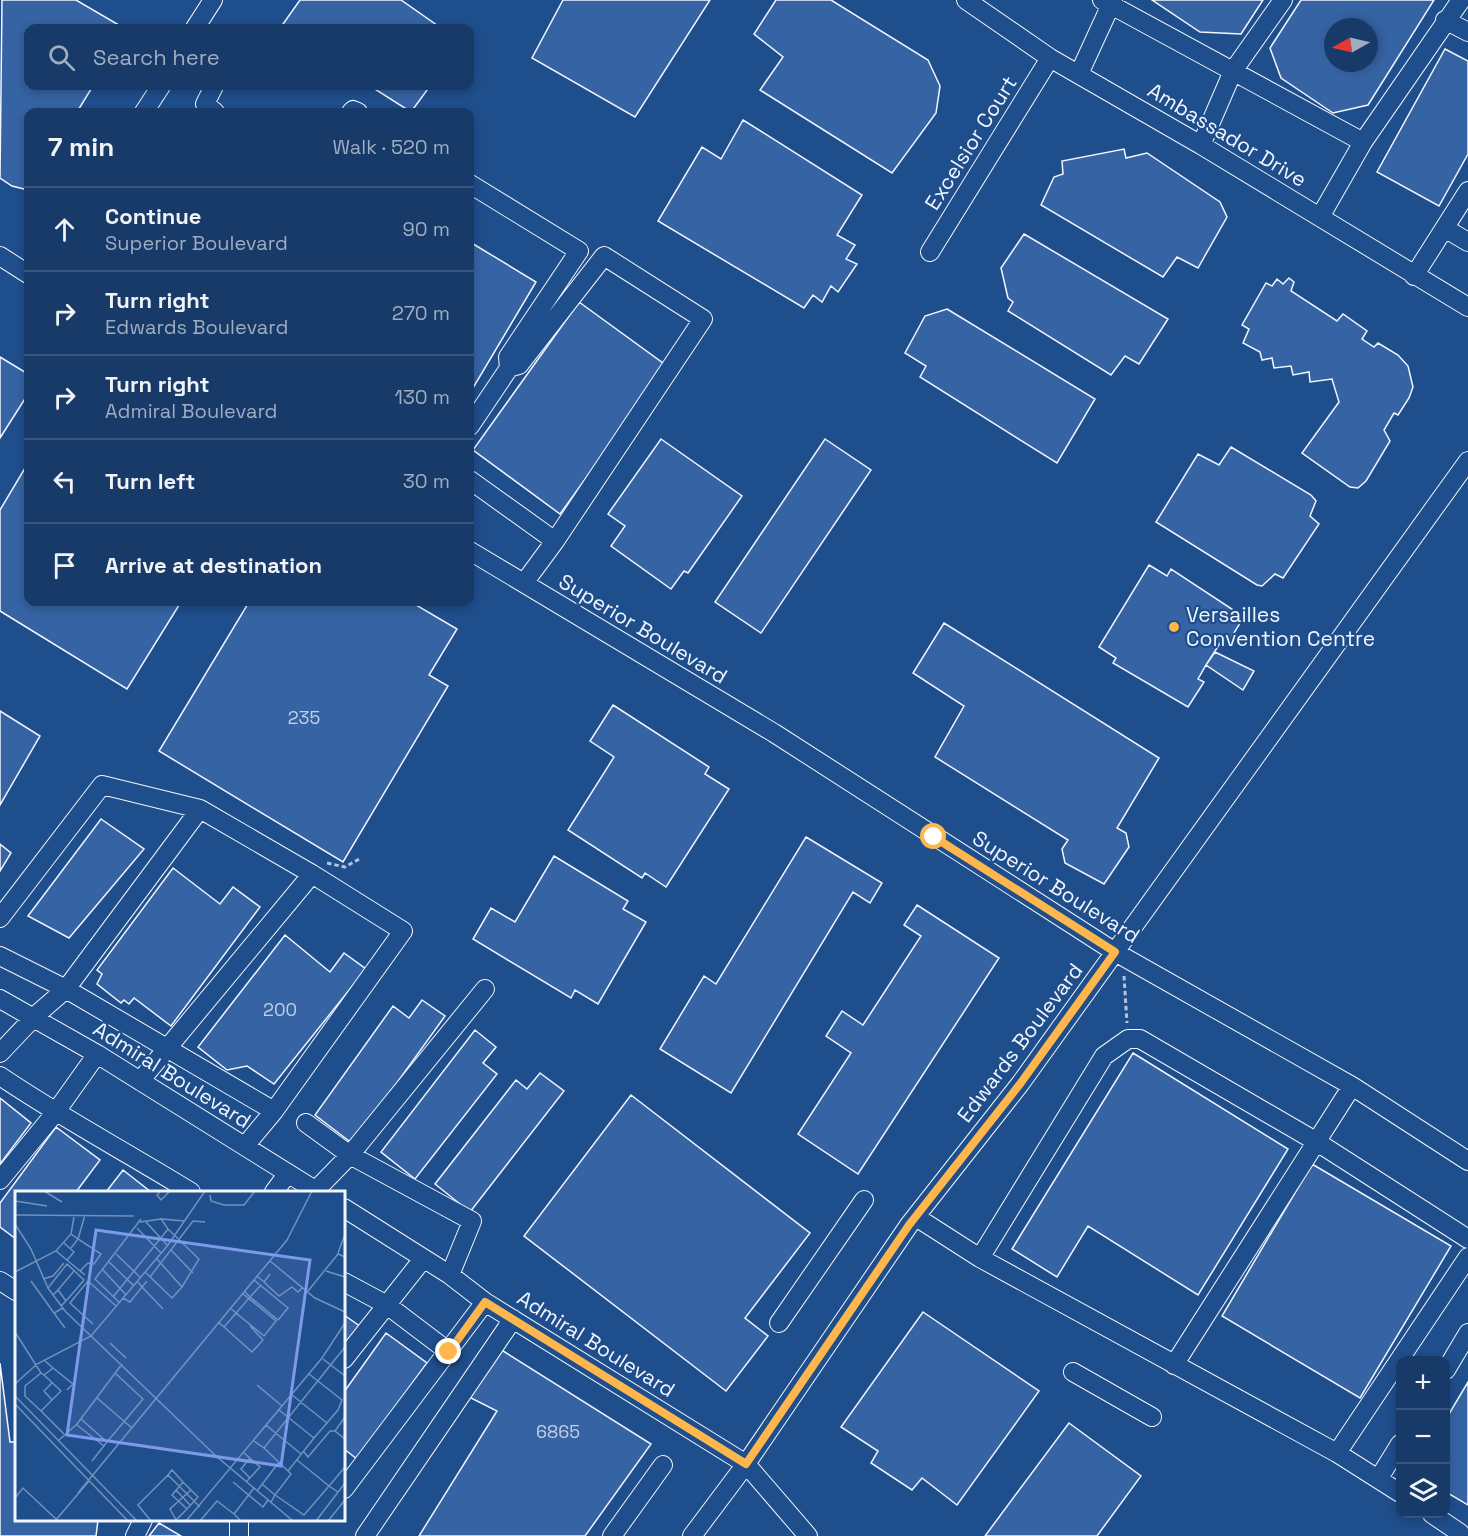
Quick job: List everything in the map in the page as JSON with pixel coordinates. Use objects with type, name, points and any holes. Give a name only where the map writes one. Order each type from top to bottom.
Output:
[{"type":"street","points":[[199,24],[213,0]]},
{"type":"street","name":"Ambassador Drive","points":[[966,0],[1050,58],[1201,145],[1468,307]]},
{"type":"street","points":[[1201,145],[1233,71],[1282,0]]},
{"type":"street","points":[[1320,217],[1363,142],[1445,20],[1461,0]]},
{"type":"street","points":[[1079,74],[1108,2],[1363,142]]},
{"type":"street","points":[[1445,20],[1468,32]]},
{"type":"street","name":"Excelsior Court","points":[[930,252],[1050,58]]},
{"type":"street","points":[[147,108],[158,90]]},
{"type":"street","points":[[210,108],[205,104],[212,90]]},
{"type":"street","points":[[474,186],[579,251],[508,357],[509,368],[474,420]]},
{"type":"street","points":[[1414,276],[1446,229],[1468,191]]},
{"type":"street","points":[[1446,229],[1468,242]]},
{"type":"street","points":[[509,368],[519,365],[604,255],[703,319],[525,583]]},
{"type":"street","points":[[0,256],[24,271]]},
{"type":"street","name":"Edwards Boulevard","points":[[692,1536],[746,1464],[916,1217],[1020,1084],[1468,461]]},
{"type":"street","points":[[474,483],[555,541]]},
{"type":"street","name":"Superior Boulevard","points":[[474,552],[774,733],[1115,952],[1352,1086],[1468,1161]]},
{"type":"street","points":[[0,918],[102,785],[200,809],[312,874],[403,931],[274,1111],[245,1146]]},
{"type":"street","points":[[0,1053],[34,1016],[66,989],[200,809]]},
{"type":"street","points":[[140,1081],[312,874]]},
{"type":"street","points":[[0,956],[66,989],[274,1111]]},
{"type":"street","points":[[317,1191],[350,1155],[486,989]]},
{"type":"street","name":"Admiral Boulevard","points":[[0,999],[34,1016],[97,1054],[315,1191]]},
{"type":"street","points":[[980,1258],[1104,1056],[1128,1039],[1140,1039],[1317,1142],[1468,1239]]},
{"type":"street","points":[[0,1180],[55,1113],[97,1054]]},
{"type":"street","points":[[0,1076],[55,1113],[122,1149],[189,1191]]},
{"type":"street","points":[[1174,1365],[1352,1086]]},
{"type":"street","points":[[306,1123],[350,1155],[472,1221],[450,1275]]},
{"type":"street","points":[[275,1191],[288,1173]]},
{"type":"street","points":[[779,1323],[864,1200]]},
{"type":"street","name":"Admiral Boulevard","points":[[347,1217],[450,1275],[485,1302],[746,1464],[807,1536]]},
{"type":"street","points":[[916,1217],[980,1258],[1337,1453],[1396,1490]]},
{"type":"street","points":[[1337,1453],[1468,1257]]},
{"type":"street","points":[[345,1358],[423,1259]]},
{"type":"street","points":[[0,1281],[15,1290]]},
{"type":"street","points":[[345,1283],[387,1305],[449,1352]]},
{"type":"street","points":[[345,1488],[485,1302]]},
{"type":"street","points":[[364,1536],[513,1319]]},
{"type":"street","points":[[1450,1363],[1468,1333]]},
{"type":"street","points":[[1073,1372],[1152,1417]]},
{"type":"street","points":[[1379,1478],[1396,1452]]},
{"type":"street","points":[[612,1536],[663,1464]]},
{"type":"street","points":[[1438,1518],[1461,1536]]},
{"type":"street","points":[[135,1536],[142,1521]]},
{"type":"path","points":[[312,874],[322,863],[345,867],[361,858]]},
{"type":"path","points":[[1115,952],[1125,981],[1128,1039]]},
{"type":"building","points":[[2,0],[76,0],[117,24],[24,24],[24,90],[91,90],[79,108],[24,108],[24,189],[12,186],[0,178]]},
{"type":"building","points":[[300,0],[401,0],[435,24],[283,24]]},
{"type":"building","points":[[563,0],[710,0],[635,117],[532,58]]},
{"type":"building","points":[[776,0],[831,0],[928,60],[940,86],[936,113],[892,173],[760,90],[783,57],[754,34]]},
{"type":"building","points":[[1152,0],[1263,0],[1241,34],[1200,32]]},
{"type":"building","points":[[1301,0],[1434,0],[1368,105],[1333,113],[1281,78],[1270,48]]},
{"type":"building","points":[[1445,49],[1468,61],[1468,154],[1439,206],[1377,172]]},
{"type":"building","points":[[376,90],[427,90],[414,108],[405,108]]},
{"type":"building","points":[[743,120],[862,195],[837,235],[855,245],[846,259],[857,264],[838,292],[831,286],[822,302],[813,295],[804,308],[658,221],[702,147],[721,159]]},
{"type":"building","points":[[1124,149],[1126,158],[1147,153],[1220,202],[1227,217],[1198,268],[1177,257],[1163,277],[1041,205],[1054,177],[1063,174],[1062,161]]},
{"type":"building","points":[[1024,234],[1168,319],[1139,364],[1125,356],[1111,375],[1008,311],[1013,302],[1008,298],[1001,268]]},
{"type":"building","points":[[474,244],[536,282],[474,386]]},
{"type":"building","points":[[1289,278],[1294,282],[1291,291],[1337,321],[1343,314],[1367,331],[1362,339],[1374,347],[1378,343],[1398,355],[1408,366],[1413,387],[1409,398],[1398,415],[1394,413],[1384,430],[1390,441],[1366,481],[1358,488],[1350,487],[1302,453],[1339,402],[1332,379],[1310,382],[1309,372],[1293,375],[1291,366],[1274,368],[1272,358],[1262,360],[1260,352],[1243,343],[1249,329],[1242,325],[1266,283],[1272,286],[1277,279],[1283,284]]},
{"type":"building","points":[[579,302],[667,366],[560,514],[474,449]]},
{"type":"building","points":[[947,309],[1095,399],[1057,463],[920,377],[926,366],[905,353],[925,316]]},
{"type":"building","points":[[0,357],[24,372],[24,400],[0,438]]},
{"type":"building","points":[[661,439],[742,496],[688,573],[684,571],[671,589],[611,546],[625,526],[608,514]]},
{"type":"building","points":[[825,439],[871,470],[761,633],[715,602]]},
{"type":"building","points":[[1231,447],[1311,495],[1316,501],[1310,516],[1319,524],[1283,578],[1275,574],[1262,586],[1156,522],[1198,454],[1219,465]]},
{"type":"building","points":[[24,470],[24,606],[179,606],[127,689],[0,611],[0,510]]},
{"type":"building","name":"Versailles Convention Centre","points":[[1149,565],[1167,576],[1171,569],[1244,617],[1229,641],[1224,637],[1206,665],[1198,679],[1204,682],[1188,707],[1113,663],[1116,658],[1099,647]]},
{"type":"building","points":[[247,606],[418,606],[457,629],[429,675],[448,686],[343,862],[159,751]]},
{"type":"building","points":[[944,623],[1159,758],[1117,828],[1126,833],[1129,847],[1104,884],[1065,863],[1062,849],[1068,840],[935,757],[964,706],[913,673]]},
{"type":"building","points":[[1215,652],[1254,671],[1243,690],[1206,665]]},
{"type":"building","points":[[613,705],[709,767],[705,774],[729,789],[666,887],[645,873],[642,878],[568,830],[614,757],[590,741]]},
{"type":"building","points":[[0,711],[40,736],[0,805]]},
{"type":"building","points":[[101,819],[144,849],[69,938],[28,916]]},
{"type":"building","points":[[806,837],[882,883],[870,903],[853,892],[731,1093],[660,1049],[704,976],[716,984]]},
{"type":"building","points":[[0,844],[11,853],[0,871]]},
{"type":"building","points":[[554,856],[628,901],[623,909],[646,922],[598,1004],[575,990],[571,998],[473,939],[491,908],[515,922]]},
{"type":"building","points":[[173,868],[220,904],[233,887],[260,907],[171,1026],[134,998],[129,1004],[124,1000],[121,1003],[97,984],[102,974],[97,970]]},
{"type":"building","points":[[917,905],[999,958],[858,1174],[798,1134],[851,1053],[826,1036],[842,1011],[863,1025],[921,936],[904,925]]},
{"type":"building","points":[[285,935],[330,972],[344,953],[366,969],[274,1084],[247,1066],[227,1070],[198,1047]]},
{"type":"building","points":[[422,1000],[445,1016],[353,1144],[315,1115],[393,1006],[409,1018]]},
{"type":"building","points":[[475,1030],[496,1047],[483,1063],[497,1074],[415,1179],[381,1152]]},
{"type":"building","points":[[1133,1053],[1288,1149],[1198,1295],[1088,1226],[1057,1277],[1012,1249]]},
{"type":"building","points":[[540,1073],[564,1091],[470,1212],[435,1184],[516,1080],[527,1089]]},
{"type":"building","points":[[631,1095],[810,1233],[745,1318],[768,1336],[726,1391],[524,1236]]},
{"type":"building","points":[[0,1098],[31,1123],[0,1164]]},
{"type":"building","points":[[56,1127],[100,1160],[77,1191],[15,1191],[15,1238],[0,1227],[0,1203]]},
{"type":"building","points":[[1312,1164],[1451,1246],[1360,1398],[1222,1316]]},
{"type":"building","points":[[123,1170],[150,1191],[107,1191]]},
{"type":"building","points":[[923,1312],[1039,1391],[957,1505],[922,1478],[912,1490],[871,1463],[878,1451],[841,1427]]},
{"type":"building","points":[[345,1316],[361,1327],[345,1350]]},
{"type":"building","points":[[386,1333],[427,1363],[357,1459],[345,1450],[345,1391]]},
{"type":"building","points":[[500,1349],[651,1444],[585,1536],[419,1536],[497,1411],[469,1397]]},
{"type":"building","points":[[0,1363],[10,1442],[15,1442],[15,1521],[98,1521],[96,1536],[0,1536]]},
{"type":"building","points":[[1468,1382],[1468,1505],[1450,1494],[1450,1412]]},
{"type":"building","points":[[1069,1423],[1141,1476],[1097,1536],[985,1536]]},
{"type":"building","points":[[159,1523],[181,1536],[149,1536]]},
{"type":"place","name":"Versailles Convention Centre","points":[[1174,627]]},
{"type":"route","points":[[449,1352],[485,1302],[746,1464],[909,1225],[1020,1084],[1115,952],[934,837]]}]
